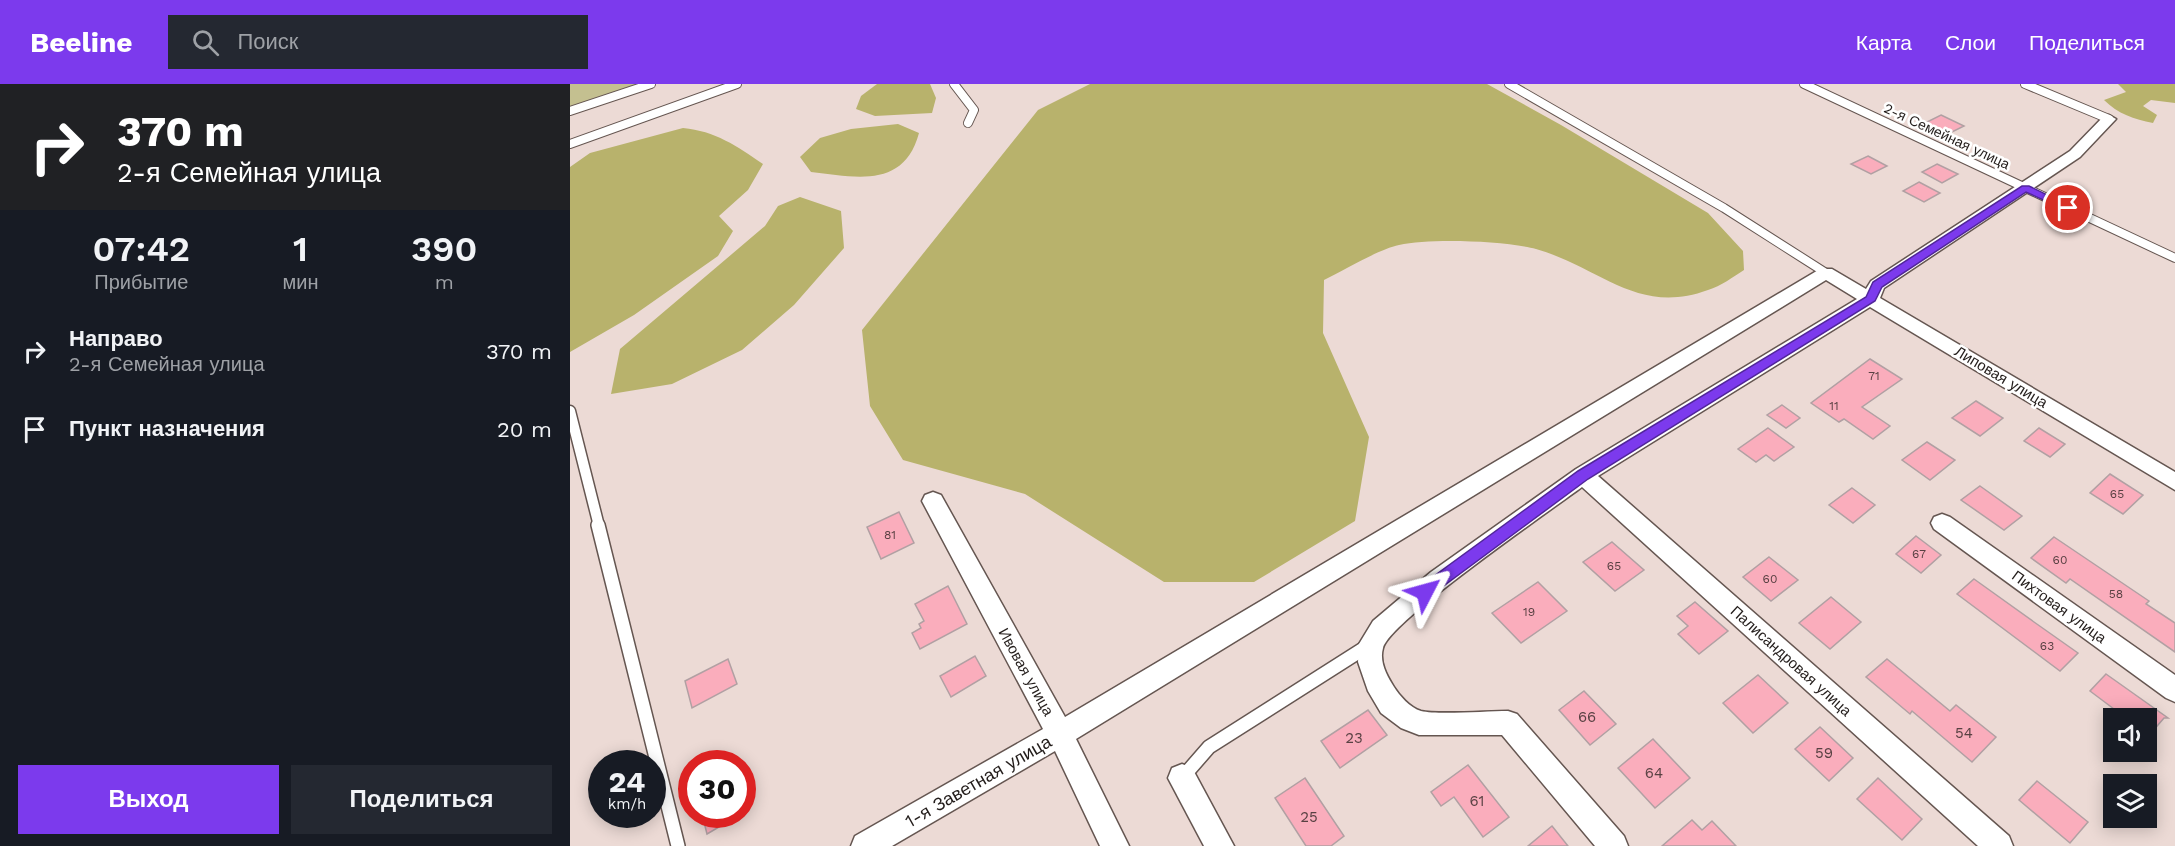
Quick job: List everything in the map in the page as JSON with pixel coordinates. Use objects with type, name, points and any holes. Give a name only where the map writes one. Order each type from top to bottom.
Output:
[{"type":"street","points":[[1614,846],[1508,723],[1419,723],[1390,704],[1377,683],[1370,662],[1371,644],[1382,629],[1439,579],[1583,475],[1870,299],[1877,285],[2075,154],[2109,119]]},
{"type":"street","name":"Липовая улица","points":[[1826,273],[2175,482]]},
{"type":"street","name":"1-я Заветная улица","points":[[865,846],[1060,734],[1826,273]]},
{"type":"street","name":"Палисандровая улица","points":[[1583,475],[1999,846]]},
{"type":"street","name":"Ивовая улица","points":[[933,501],[1060,734],[1115,846]]},
{"type":"street","name":"Пихтовая улица","points":[[1942,523],[2175,690]]},
{"type":"street","points":[[1182,778],[1220,846]]},
{"type":"lane","points":[[570,111],[651,84]]},
{"type":"lane","points":[[570,144],[737,84]]},
{"type":"lane","points":[[954,84],[974,110],[968,123]]},
{"type":"lane","points":[[1509,84],[1724,208],[1826,273]]},
{"type":"lane","name":"2-я Семейная улица","points":[[1804,84],[2175,258]]},
{"type":"lane","points":[[2025,84],[2109,119]]},
{"type":"lane","points":[[570,411],[678,846]]},
{"type":"lane","points":[[1182,778],[1209,747],[1371,644]]},
{"type":"shaded area","points":[[570,84],[647,84],[570,111]]},
{"type":"shaded area","points":[[877,84],[930,84],[936,98],[932,113],[875,116],[856,109],[861,96]]},
{"type":"shaded area","points":[[1090,84],[1487,84],[1561,125],[1708,213],[1743,251],[1744,270],[1708,290],[1683,296],[1660,297],[1619,286],[1559,257],[1536,249],[1506,244],[1448,241],[1391,247],[1324,280],[1323,333],[1369,437],[1355,521],[1254,582],[1164,582],[1025,494],[903,460],[870,406],[862,330],[1038,110]]},
{"type":"shaded area","points":[[2118,84],[2175,84],[2175,103],[2151,100],[2143,106],[2157,115],[2153,123],[2133,118],[2115,109],[2104,100],[2126,92]]},
{"type":"shaded area","points":[[898,124],[919,133],[912,151],[902,163],[890,171],[861,177],[811,172],[800,157],[820,138],[851,129]]},
{"type":"shaded area","points":[[683,128],[716,136],[735,145],[763,164],[748,190],[719,216],[733,231],[718,256],[634,315],[570,352],[570,167],[590,153]]},
{"type":"shaded area","points":[[800,197],[841,211],[844,248],[794,305],[742,350],[672,384],[611,394],[620,349],[765,226],[778,206]]},
{"type":"building","points":[[1941,115],[1964,126],[1946,135],[1923,124]]},
{"type":"building","points":[[1868,156],[1887,166],[1871,174],[1851,164]]},
{"type":"building","points":[[1937,164],[1958,174],[1942,183],[1922,172]]},
{"type":"building","points":[[1919,182],[1940,193],[1924,202],[1903,191]]},
{"type":"building","points":[[1870,359],[1902,379],[1862,407],[1890,426],[1873,439],[1844,419],[1839,422],[1811,403]]},
{"type":"building","points":[[1976,401],[2003,418],[1980,436],[1952,418]]},
{"type":"building","points":[[1782,405],[1800,418],[1786,428],[1767,415]]},
{"type":"building","points":[[1768,428],[1794,447],[1774,461],[1766,455],[1756,462],[1738,449]]},
{"type":"building","points":[[2039,428],[2065,444],[2050,457],[2024,441]]},
{"type":"building","points":[[1927,442],[1955,460],[1930,480],[1902,460]]},
{"type":"building","points":[[2110,474],[2143,495],[2123,514],[2090,493]]},
{"type":"building","points":[[1980,486],[2022,516],[2004,530],[1961,500]]},
{"type":"building","points":[[1852,488],[1875,505],[1853,523],[1829,505]]},
{"type":"building","points":[[899,512],[914,543],[881,559],[867,527]]},
{"type":"building","points":[[1916,536],[1941,555],[1921,573],[1896,554]]},
{"type":"building","points":[[2054,537],[2149,601],[2146,604],[2175,623],[2175,652],[2070,579],[2066,583],[2031,558]]},
{"type":"building","points":[[1612,542],[1644,570],[1615,591],[1583,562]]},
{"type":"building","points":[[1769,557],[1798,580],[1771,601],[1743,577]]},
{"type":"building","points":[[1974,579],[2078,653],[2060,671],[1957,594]]},
{"type":"building","points":[[1538,582],[1567,611],[1521,643],[1492,613]]},
{"type":"building","points":[[948,586],[967,624],[920,649],[912,633],[921,628],[919,624],[924,621],[915,604]]},
{"type":"building","points":[[1831,597],[1861,622],[1830,649],[1799,623]]},
{"type":"building","points":[[1695,602],[1728,631],[1699,654],[1678,634],[1688,626],[1677,616]]},
{"type":"building","points":[[975,656],[986,676],[951,697],[940,676]]},
{"type":"building","points":[[728,659],[737,684],[692,708],[685,681]]},
{"type":"building","points":[[1887,659],[1950,711],[1956,705],[1996,737],[1972,762],[1912,711],[1910,714],[1866,677]]},
{"type":"building","points":[[2106,674],[2154,708],[2113,708],[2090,691]]},
{"type":"building","points":[[1758,675],[1788,703],[1753,733],[1723,703]]},
{"type":"building","points":[[1584,691],[1616,724],[1590,745],[1559,710]]},
{"type":"building","points":[[1368,710],[1387,735],[1340,768],[1321,741]]},
{"type":"building","points":[[2157,710],[2168,718],[2164,718],[2157,726]]},
{"type":"building","points":[[1820,727],[1853,758],[1829,781],[1795,749]]},
{"type":"building","points":[[1653,739],[1690,778],[1655,808],[1618,768]]},
{"type":"building","points":[[1468,765],[1509,817],[1483,837],[1454,797],[1441,806],[1431,792]]},
{"type":"building","points":[[1305,778],[1344,836],[1331,846],[1306,846],[1275,798]]},
{"type":"building","points":[[1878,778],[1922,819],[1902,840],[1857,799]]},
{"type":"building","points":[[2037,781],[2088,822],[2070,843],[2019,800]]},
{"type":"building","points":[[1692,820],[1702,830],[1712,821],[1736,846],[1662,846]]},
{"type":"building","points":[[1552,826],[1568,846],[1528,846]]},
{"type":"building","points":[[706,828],[717,828],[707,834]]},
{"type":"route","points":[[1425,592],[1439,579],[1583,475],[1870,299],[1877,285],[2026,188],[2068,208]]}]
